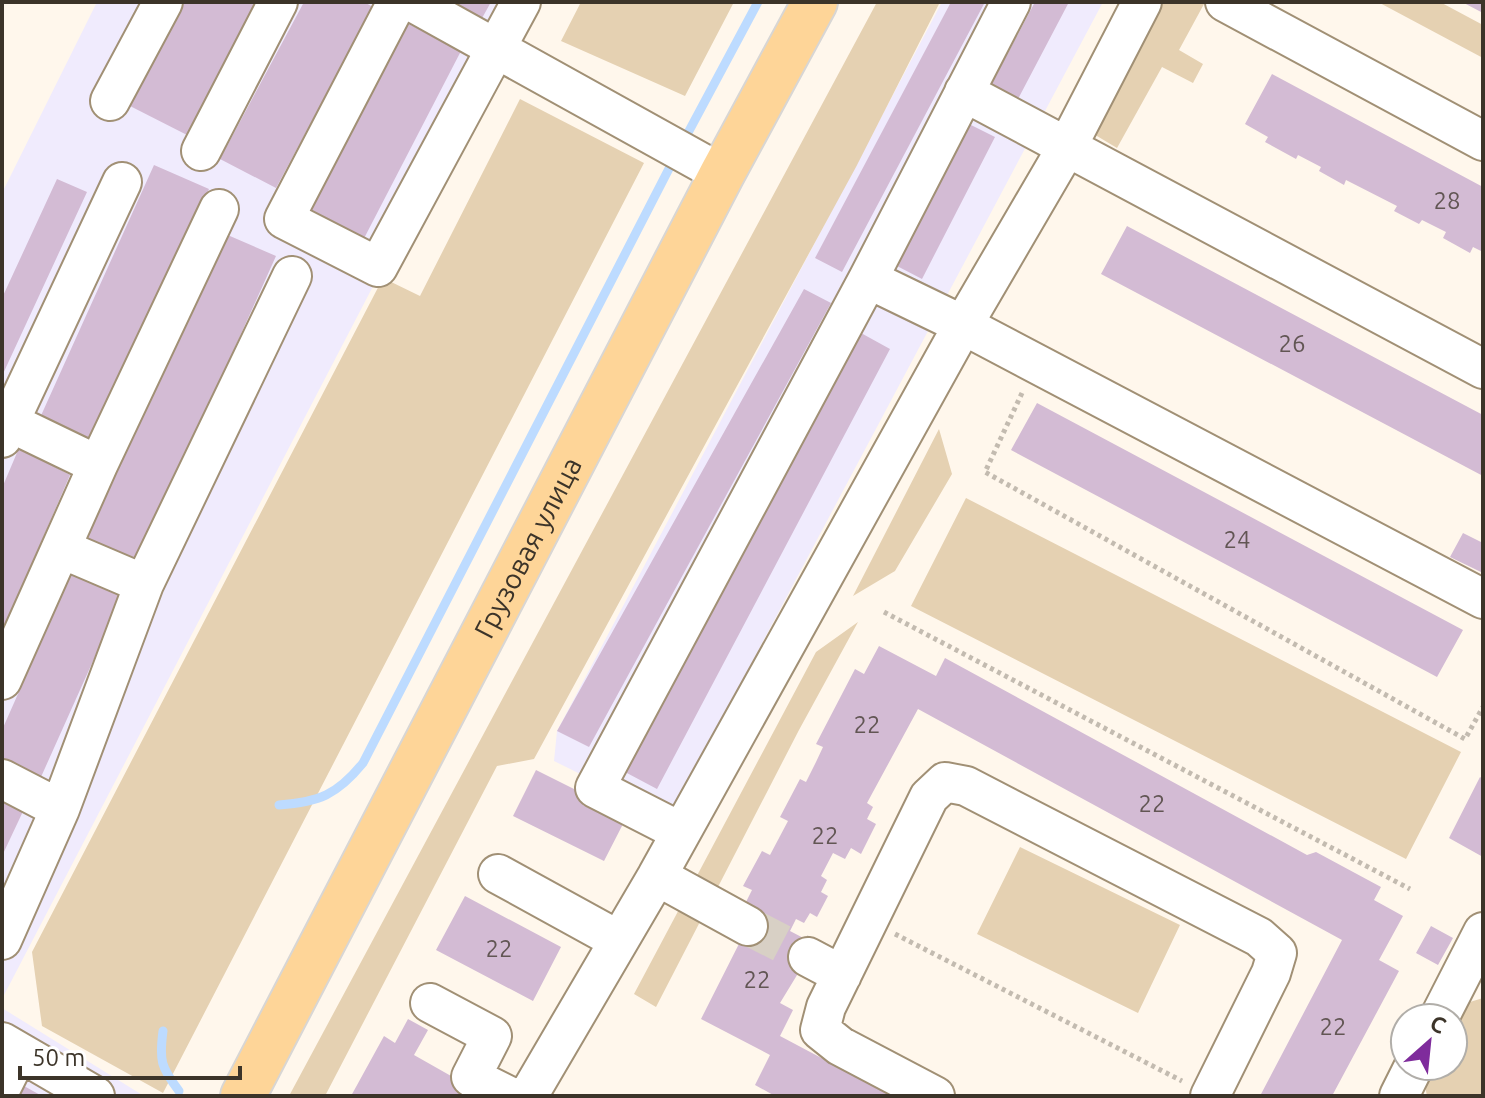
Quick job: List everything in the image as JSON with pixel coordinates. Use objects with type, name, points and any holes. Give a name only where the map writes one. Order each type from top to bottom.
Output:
[{"type":"main road","name":"Грузовая улица","points":[[243,1096],[722,174],[815,2]]},
{"type":"street","points":[[110,101],[163,2]]},
{"type":"street","points":[[201,151],[278,2]]},
{"type":"street","points":[[397,2],[284,219],[378,267],[521,2]]},
{"type":"street","points":[[412,2],[722,174]]},
{"type":"street","points":[[681,832],[595,788],[868,279],[1011,2]]},
{"type":"street","points":[[430,1003],[492,1036],[471,1077],[530,1094],[657,876],[963,325],[1067,147],[1142,2]]},
{"type":"street","points":[[1225,2],[1483,141]]},
{"type":"street","points":[[964,92],[1483,369]]},
{"type":"street","points":[[98,465],[6,430],[122,182]]},
{"type":"street","points":[[2,680],[98,465],[219,209]]},
{"type":"street","points":[[2,940],[60,809],[144,584],[292,276]]},
{"type":"street","points":[[868,279],[963,325],[1483,599]]},
{"type":"street","points":[[62,549],[144,584]]},
{"type":"street","points":[[2,779],[60,809]]},
{"type":"street","points":[[935,1096],[840,1046],[820,1030],[826,1007],[929,797],[945,782],[966,786],[1259,937],[1277,953],[1271,973],[1210,1096]]},
{"type":"street","points":[[498,874],[618,940]]},
{"type":"street","points":[[657,876],[748,926]]},
{"type":"street","points":[[1447,1002],[1483,932]]},
{"type":"street","points":[[808,957],[842,975]]},
{"type":"street","points":[[2,1086],[11,1047],[95,1096]]},
{"type":"path","points":[[1036,364],[985,472],[1465,739],[1483,707]]},
{"type":"path","points":[[884,612],[1410,889]]},
{"type":"path","points":[[869,921],[1210,1096]]},
{"type":"shaded area","points":[[97,2],[521,2],[2,999],[2,193]]},
{"type":"shaded area","points":[[581,2],[734,2],[685,96],[561,41]]},
{"type":"shaded area","points":[[877,2],[940,2],[856,167],[534,759],[497,766],[325,1096],[289,1096]]},
{"type":"shaded area","points":[[942,2],[1103,2],[669,818],[554,761],[557,731]]},
{"type":"shaded area","points":[[1164,2],[1204,4],[1179,50],[1203,64],[1193,83],[1162,67],[1117,148],[1092,133]]},
{"type":"shaded area","points":[[1378,2],[1440,2],[1483,25],[1483,58]]},
{"type":"shaded area","points":[[520,99],[644,163],[163,1093],[42,1026],[32,952],[383,278],[420,296]]},
{"type":"shaded area","points":[[939,429],[952,474],[895,571],[853,596]]},
{"type":"shaded area","points":[[966,498],[1461,752],[1406,859],[911,606]]},
{"type":"shaded area","points":[[858,622],[656,1007],[634,994],[816,652]]},
{"type":"shaded area","points":[[1020,847],[1180,925],[1138,1013],[977,934]]},
{"type":"shaded area","points":[[1483,998],[1483,1096],[1427,1096],[1427,1082],[1469,1082],[1470,1002]]},
{"type":"shaded area","points":[[2,1008],[144,1096],[2,1096]]},
{"type":"building","points":[[185,2],[259,2],[189,136],[130,106]]},
{"type":"building","points":[[304,2],[364,2],[373,7],[276,188],[220,159]]},
{"type":"building","points":[[447,2],[491,2],[481,20]]},
{"type":"building","points":[[951,2],[985,2],[842,272],[815,258]]},
{"type":"building","points":[[1035,2],[1069,2],[1018,99],[991,85]]},
{"type":"building","points":[[1462,2],[1483,2],[1483,13]]},
{"type":"building","points":[[405,22],[461,51],[358,250],[301,220]]},
{"type":"building","points":[[1272,74],[1483,187],[1483,252],[1473,247],[1470,253],[1443,238],[1446,232],[1422,220],[1419,224],[1394,211],[1397,206],[1346,180],[1344,185],[1319,171],[1321,167],[1298,155],[1296,159],[1265,142],[1268,137],[1245,124]]},
{"type":"building","points":[[969,124],[995,137],[922,279],[897,266]]},
{"type":"building","points":[[154,165],[209,189],[88,444],[39,420]]},
{"type":"building","points":[[57,179],[87,192],[2,376],[2,298]]},
{"type":"building","points":[[1127,226],[1483,415],[1483,476],[1101,274]]},
{"type":"building","points":[[223,233],[276,256],[138,563],[85,539]]},
{"type":"building","points":[[804,289],[831,303],[589,747],[557,731]]},
{"type":"building","points":[[861,333],[890,349],[657,789],[625,772]]},
{"type":"building","points":[[1037,403],[1463,630],[1437,677],[1011,450]]},
{"type":"building","points":[[19,448],[70,475],[2,633],[2,488]]},
{"type":"building","points":[[1463,533],[1483,543],[1483,573],[1450,557]]},
{"type":"building","points":[[72,572],[123,594],[41,777],[2,760],[2,730]]},
{"type":"building","points":[[879,646],[936,676],[945,658],[1307,855],[1316,852],[1381,887],[1374,900],[1403,916],[1379,960],[1399,971],[1332,1096],[1260,1096],[1342,940],[918,709],[867,803],[873,807],[867,819],[876,824],[861,854],[851,848],[845,859],[833,853],[821,876],[827,880],[821,892],[828,896],[817,917],[810,913],[804,923],[796,919],[790,931],[811,942],[808,957],[780,1003],[793,1010],[780,1036],[893,1096],[775,1096],[755,1085],[770,1055],[701,1019],[748,926],[744,906],[752,890],[743,886],[762,851],[770,855],[788,821],[780,817],[800,779],[806,782],[823,747],[816,744],[855,669],[864,674]]},
{"type":"building","points":[[536,770],[588,796],[583,805],[623,824],[604,861],[513,816]]},
{"type":"building","points":[[1480,777],[1483,779],[1483,857],[1449,838]]},
{"type":"building","points":[[2,794],[26,805],[2,856]]},
{"type":"building","points":[[465,896],[561,947],[533,1001],[436,950]]},
{"type":"building","points":[[1431,926],[1453,938],[1438,965],[1416,953]]},
{"type":"building","points":[[408,1019],[428,1030],[414,1055],[474,1089],[470,1096],[351,1096],[384,1036],[395,1043]]},
{"type":"building","points":[[24,1086],[42,1096],[19,1096]]},
{"type":"waterway","points":[[682,144],[758,2]]},
{"type":"waterway","points":[[279,805],[305,802],[326,795],[345,783],[363,763],[675,157]]},
{"type":"waterway","points":[[163,1031],[163,1063],[179,1091]]},
{"type":"tunnel","points":[[748,926],[808,957]]}]
